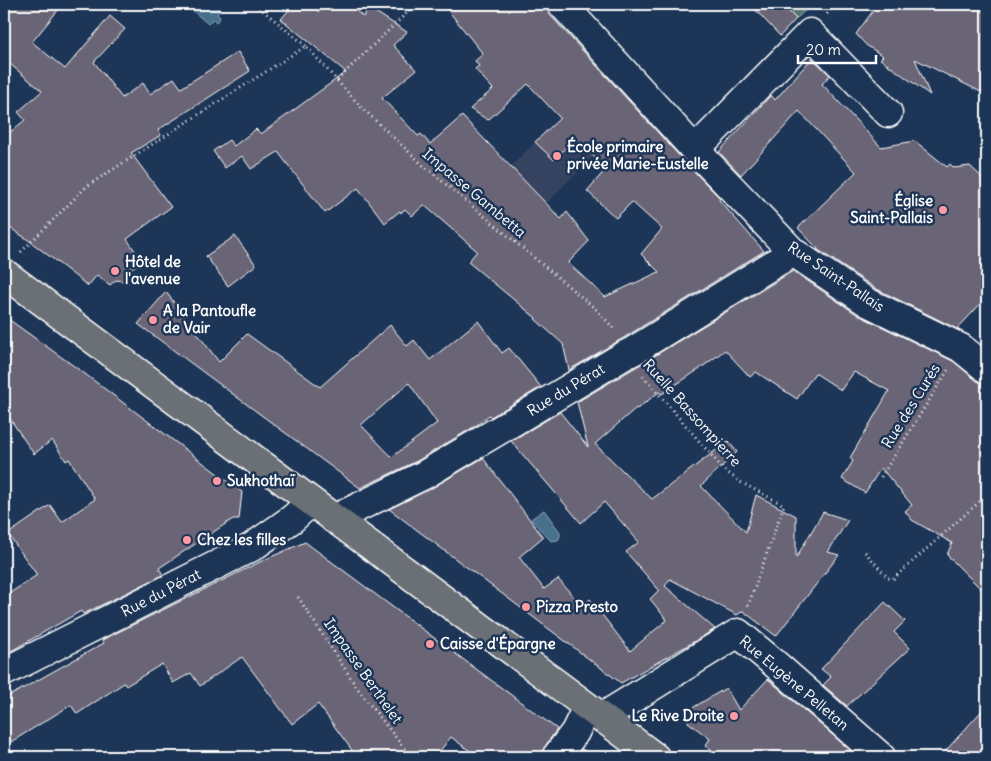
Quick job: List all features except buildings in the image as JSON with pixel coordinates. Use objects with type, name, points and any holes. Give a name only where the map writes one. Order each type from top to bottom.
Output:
[{"type":"main road","points":[[11,264],[311,502],[655,757]]},
{"type":"street","name":"Rue Saint-Pallais","points":[[562,4],[695,150],[793,252],[867,302],[961,348],[987,369]]},
{"type":"street","points":[[695,150],[810,33],[888,114]]},
{"type":"street","name":"Rue du Pérat","points":[[334,519],[424,475],[629,353],[793,252]]},
{"type":"street","name":"Rue du Pérat","points":[[4,672],[252,547],[292,519],[311,502]]},
{"type":"street","name":"Rue Eugène Pelletan","points":[[594,713],[738,633],[881,757]]},
{"type":"street","points":[[556,757],[575,732],[594,713]]},
{"type":"path","name":"Impasse Gambetta","points":[[255,4],[306,46],[361,107],[424,166],[598,310],[629,353]]},
{"type":"path","points":[[337,80],[416,4]]},
{"type":"path","points":[[11,264],[88,186],[306,46]]},
{"type":"path","name":"Rue des Curés","points":[[881,477],[961,348]]},
{"type":"path","name":"Ruelle Bassompierre","points":[[629,353],[724,470],[740,482],[784,505],[738,633]]},
{"type":"path","points":[[865,552],[888,578],[893,579],[987,495]]},
{"type":"path","name":"Impasse Berthelet","points":[[298,597],[360,692],[412,757]]},
{"type":"shaded area","points":[[185,4],[213,4],[220,10],[217,14],[220,17],[219,20],[216,22],[213,19],[208,24]]},
{"type":"shaded area","name":"École primaire privée Marie-Eustelle","points":[[606,73],[639,110],[537,213],[474,202]]},
{"type":"shaded area","points":[[544,510],[560,532],[558,540],[551,541],[531,519]]},
{"type":"green space","points":[[782,4],[812,4],[796,19]]},
{"type":"place","name":"École primaire privée Marie-Eustelle","points":[[557,156]]},
{"type":"place","name":"Église Saint-Pallais","points":[[943,210]]},
{"type":"place","name":"Hôtel de l'avenue","points":[[115,271]]},
{"type":"place","name":"A la Pantoufle de Vair","points":[[153,320]]},
{"type":"place","name":"Sukhothaï","points":[[217,481]]},
{"type":"place","name":"Chez les filles","points":[[187,540]]},
{"type":"place","name":"Pizza Presto","points":[[526,607]]},
{"type":"place","name":"Caisse d'Épargne","points":[[430,644]]},
{"type":"place","name":"Le Rive Droite","points":[[734,716]]}]
